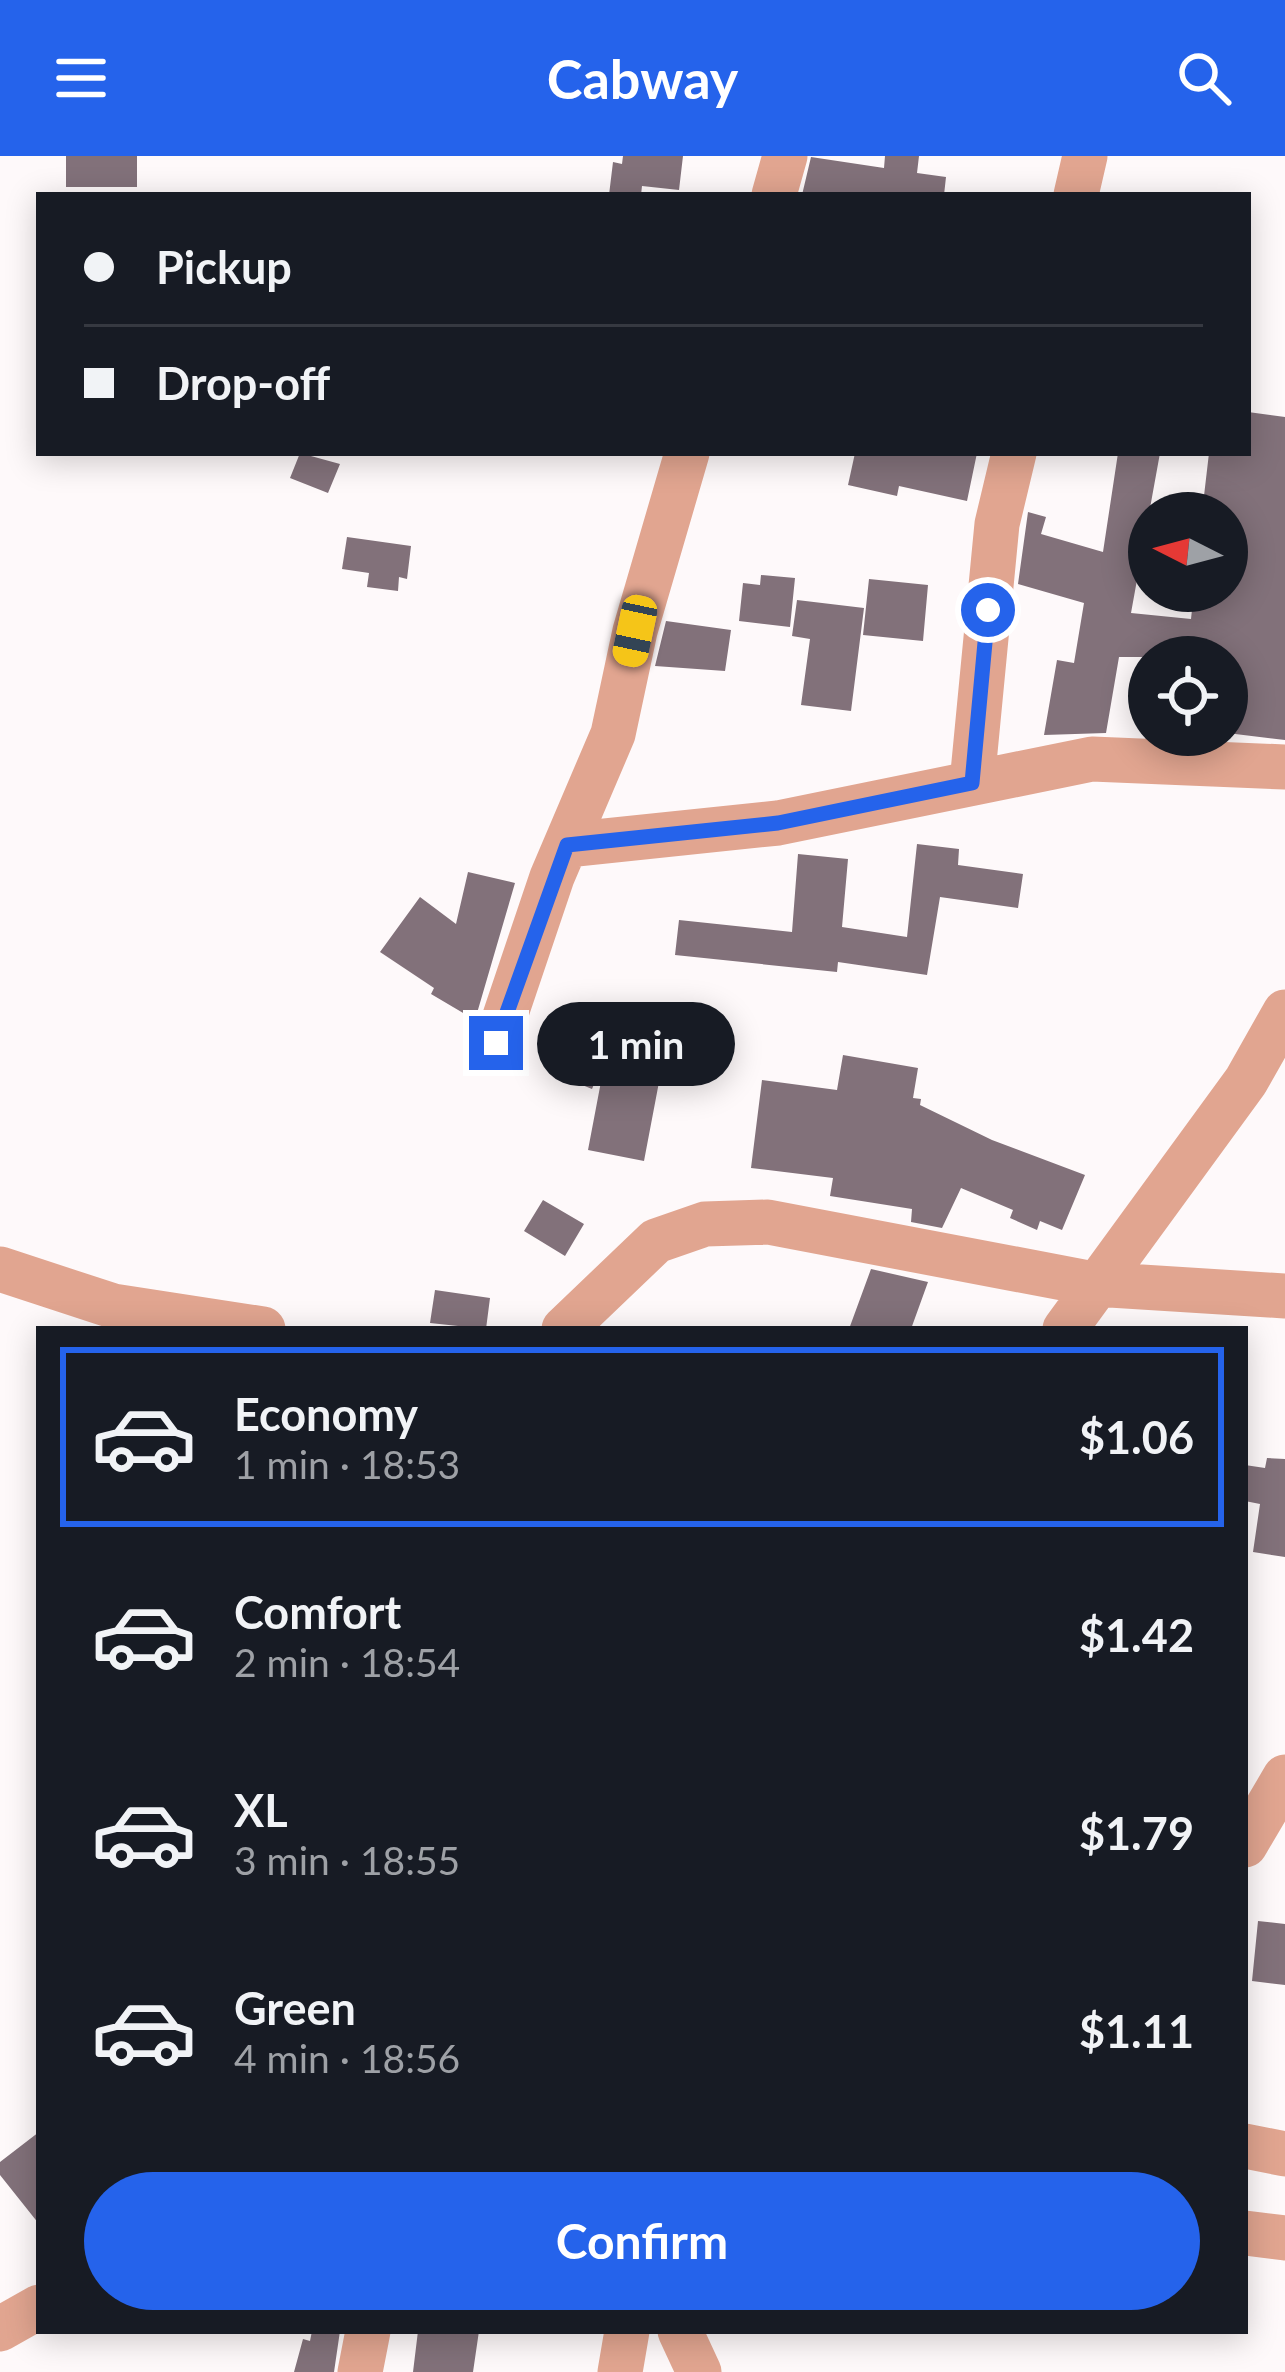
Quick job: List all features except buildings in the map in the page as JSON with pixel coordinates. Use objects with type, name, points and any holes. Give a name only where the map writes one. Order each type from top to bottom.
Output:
[{"type":"street","points":[[775,192],[785,156]]},
{"type":"street","points":[[1077,192],[1084,156]]},
{"type":"street","points":[[496,1043],[567,845],[613,734],[635,631],[686,456]]},
{"type":"street","points":[[972,783],[997,524],[1013,456]]},
{"type":"street","points":[[567,845],[778,823],[1092,759],[1285,767]]},
{"type":"street","points":[[1067,1326],[1246,1081],[1285,1012]]},
{"type":"street","points":[[567,1326],[656,1241],[705,1224],[768,1222],[1094,1284],[1285,1296]]},
{"type":"street","points":[[0,1268],[112,1306],[243,1326]]},
{"type":"street","points":[[1248,1840],[1285,1777]]},
{"type":"street","points":[[1248,2147],[1285,2154]]},
{"type":"street","points":[[1248,2233],[1285,2238]]},
{"type":"street","points":[[0,2330],[36,2309]]},
{"type":"street","points":[[360,2372],[367,2334]]},
{"type":"street","points":[[620,2372],[626,2334]]},
{"type":"street","points":[[681,2334],[699,2372]]},
{"type":"route","points":[[496,1043],[567,845],[778,823],[972,783],[988,610]]}]
